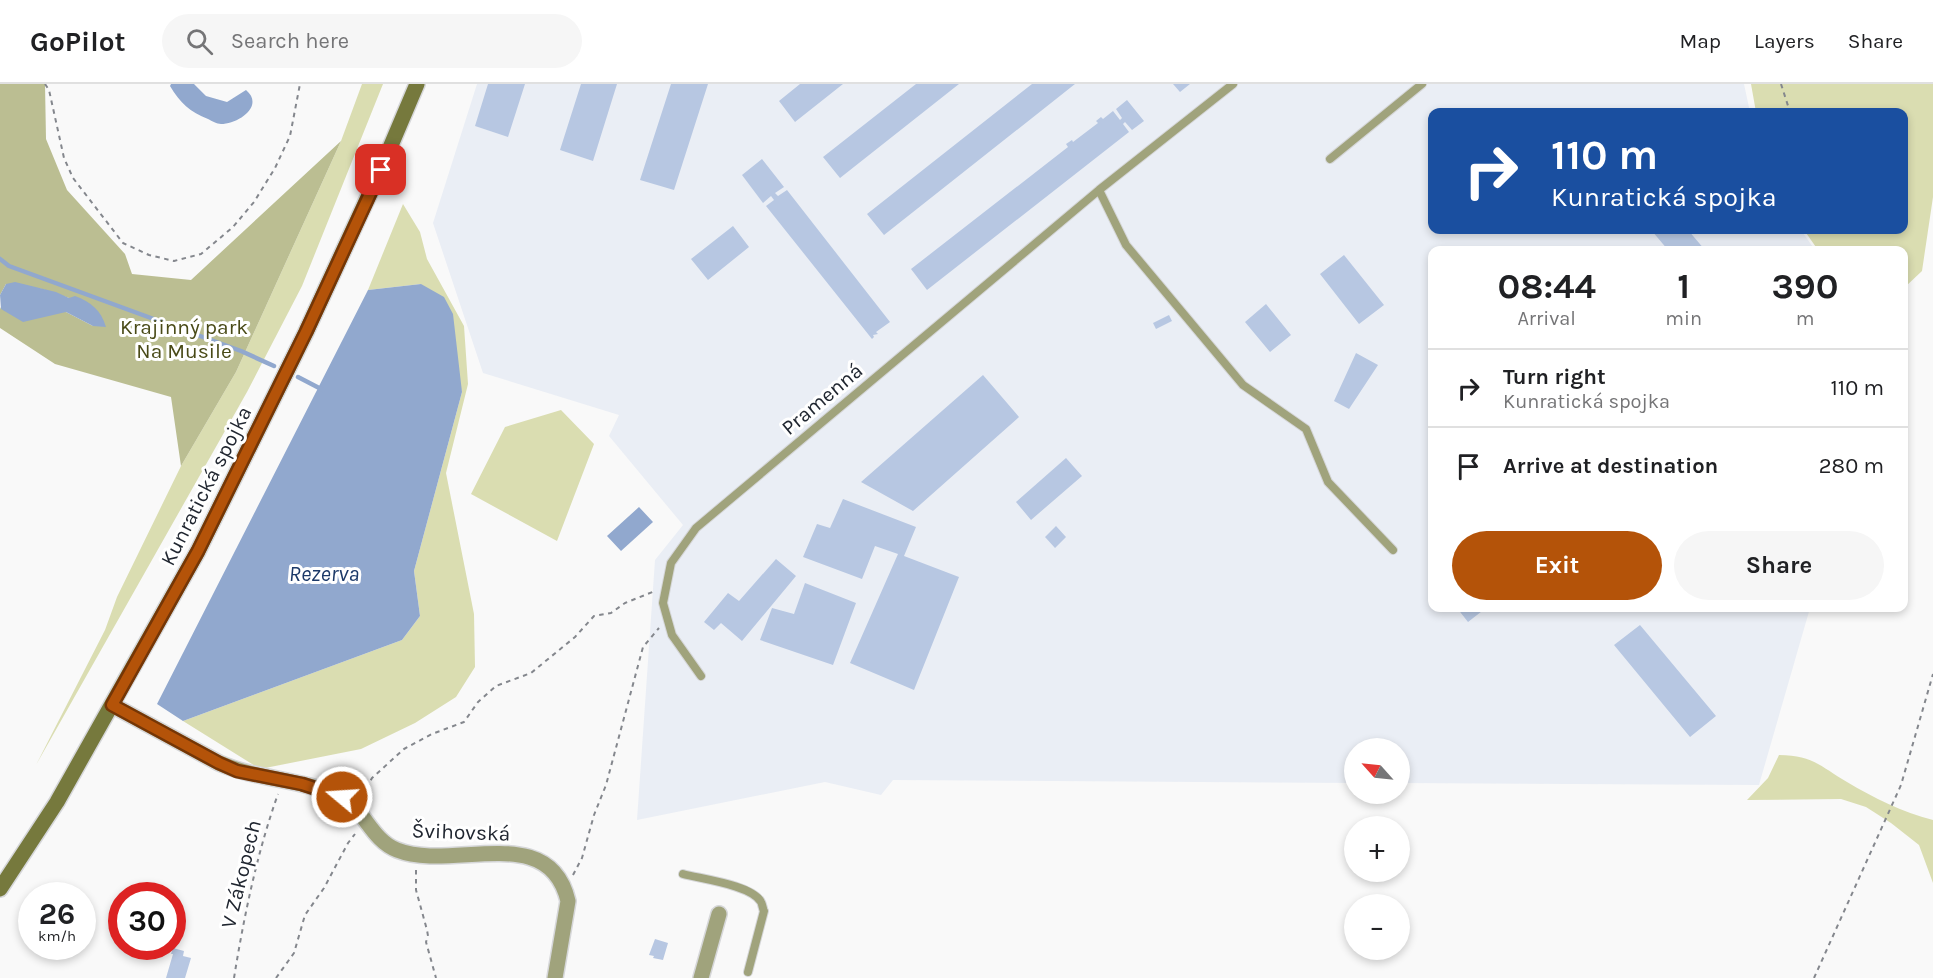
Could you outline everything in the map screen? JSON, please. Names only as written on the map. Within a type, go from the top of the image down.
[{"type":"main road","name":"Kunratická spojka","points":[[0,889],[57,802],[198,551],[321,300],[381,170],[417,84]]},
{"type":"street","name":"Švihovská","points":[[112,705],[237,771],[284,780],[342,797],[351,803],[384,843],[396,850],[418,854],[514,854],[531,857],[552,869],[562,881],[568,901],[555,978]]},
{"type":"street","points":[[701,978],[719,914]]},
{"type":"lane","name":"Pramenná","points":[[701,676],[672,635],[663,603],[671,563],[696,528],[1099,190],[1233,84]]},
{"type":"lane","points":[[1330,159],[1422,84]]},
{"type":"lane","points":[[1099,190],[1126,245],[1243,385],[1306,429],[1328,482],[1393,550]]},
{"type":"lane","points":[[683,874],[742,889],[755,895],[762,902],[764,911],[748,972]]},
{"type":"path","points":[[45,84],[49,90],[64,158],[73,178],[123,243],[149,255],[174,261],[201,254],[233,227],[254,202],[290,136],[300,84]]},
{"type":"path","points":[[1781,84],[1789,108]]},
{"type":"path","points":[[354,808],[372,778],[404,749],[432,734],[464,722],[478,702],[496,686],[531,673],[575,637],[594,616],[611,613],[625,603],[666,587]]},
{"type":"path","points":[[571,878],[582,858],[594,815],[606,785],[643,647],[667,619]]},
{"type":"path","points":[[1814,978],[1900,785],[1933,674]]},
{"type":"path","name":"V Zákopech","points":[[234,978],[244,918],[266,834],[284,780]]},
{"type":"path","points":[[276,978],[294,953],[305,915],[324,888],[348,843],[365,822]]},
{"type":"path","points":[[418,854],[416,890],[427,930],[426,942],[436,978]]},
{"type":"shaded area","points":[[477,84],[1744,84],[1749,108],[1428,108],[1428,234],[1804,234],[1812,246],[1428,246],[1428,612],[1809,612],[1759,785],[1410,783],[1410,738],[1344,738],[1344,783],[893,780],[881,795],[825,782],[637,820],[655,560],[683,525],[609,436],[619,415],[483,373],[433,223]]},
{"type":"green space","name":"Krajinný park Na Musile","points":[[0,84],[45,84],[46,139],[67,190],[125,254],[132,274],[191,280],[341,141],[236,372],[181,466],[171,397],[55,364],[0,328],[0,307],[1,309],[66,312],[93,326],[69,298],[42,289],[6,284],[0,295]]},
{"type":"green space","points":[[362,84],[383,84],[302,286],[247,392],[36,765],[105,630],[117,597],[181,466],[236,372],[341,141]]},
{"type":"green space","points":[[1751,84],[1933,84],[1933,197],[1922,271],[1908,284],[1908,246],[1815,246],[1807,234],[1908,234],[1908,108],[1755,108]]},
{"type":"green space","points":[[403,204],[420,232],[427,259],[464,326],[468,384],[446,473],[474,614],[475,667],[456,697],[415,723],[361,749],[260,769],[183,721],[402,640],[420,616],[414,571],[462,392],[421,284],[368,290]]},
{"type":"green space","points":[[561,410],[594,444],[557,541],[471,494],[505,427]]},
{"type":"green space","points":[[1779,755],[1809,760],[1878,799],[1899,809],[1933,820],[1933,883],[1919,845],[1866,807],[1841,799],[1747,800],[1768,778]]},
{"type":"water","points":[[171,84],[194,84],[206,96],[227,102],[246,90],[251,96],[251,108],[235,121],[219,124],[186,106],[174,92]]},
{"type":"water","points":[[15,282],[56,292],[69,298],[75,296],[81,298],[98,311],[106,327],[93,326],[66,312],[23,322],[1,309],[0,295],[6,284]]},
{"type":"water","name":"Rezerva","points":[[421,284],[444,297],[453,314],[462,392],[414,571],[420,616],[402,640],[183,721],[157,704],[368,290]]},
{"type":"water","points":[[639,507],[653,522],[621,551],[607,536]]},
{"type":"building","points":[[488,84],[525,84],[508,137],[475,126]]},
{"type":"building","points":[[581,84],[617,84],[593,161],[560,150]]},
{"type":"building","points":[[671,84],[708,84],[674,190],[640,180]]},
{"type":"building","points":[[800,84],[843,84],[795,122],[779,101]]},
{"type":"building","points":[[916,84],[959,84],[840,178],[823,157]]},
{"type":"building","points":[[1032,84],[1075,84],[884,235],[867,214]]},
{"type":"building","points":[[1173,84],[1190,84],[1180,92]]},
{"type":"building","points":[[1127,100],[1144,121],[1132,130],[1125,122],[1123,124],[1129,132],[927,290],[911,269],[1068,147],[1066,144],[1072,140],[1073,142],[1098,123],[1096,121],[1101,117],[1103,119],[1113,111],[1120,120],[1122,118],[1116,109]]},
{"type":"building","points":[[762,159],[784,187],[775,193],[778,196],[787,190],[890,322],[876,332],[878,334],[873,335],[872,339],[766,206],[774,200],[771,196],[763,203],[742,175]]},
{"type":"building","points":[[733,226],[749,247],[708,280],[691,259]]},
{"type":"building","points":[[1655,234],[1691,234],[1702,246],[1665,246]]},
{"type":"building","points":[[1344,255],[1384,305],[1359,324],[1320,274]]},
{"type":"building","points":[[1266,304],[1291,335],[1270,352],[1245,322]]},
{"type":"building","points":[[1169,315],[1172,321],[1156,329],[1153,323]]},
{"type":"building","points":[[1356,353],[1378,365],[1349,409],[1334,401]]},
{"type":"building","points":[[983,375],[1019,417],[913,511],[861,482]]},
{"type":"building","points":[[1066,458],[1082,476],[1031,520],[1016,502]]},
{"type":"building","points":[[843,499],[916,527],[904,556],[959,577],[914,690],[850,663],[898,554],[875,546],[862,579],[803,557],[817,524],[830,528]]},
{"type":"building","points":[[1056,526],[1066,537],[1055,548],[1045,537]]},
{"type":"building","points":[[776,559],[796,576],[742,641],[721,623],[714,630],[704,622],[728,593],[739,601]]},
{"type":"building","points":[[805,583],[856,603],[833,665],[760,640],[772,608],[794,614]]},
{"type":"building","points":[[1460,612],[1481,612],[1468,622]]},
{"type":"building","points":[[1640,625],[1716,716],[1690,737],[1614,645]]},
{"type":"building","points":[[655,939],[668,943],[663,960],[649,955]]},
{"type":"building","points":[[191,958],[185,978],[166,978],[171,960]]},
{"type":"waterway","points":[[0,259],[9,266],[241,351],[274,366]]},
{"type":"waterway","points":[[298,377],[323,390]]},
{"type":"route","points":[[342,797],[302,784],[237,771],[112,705],[198,551],[306,332],[381,170]]}]
